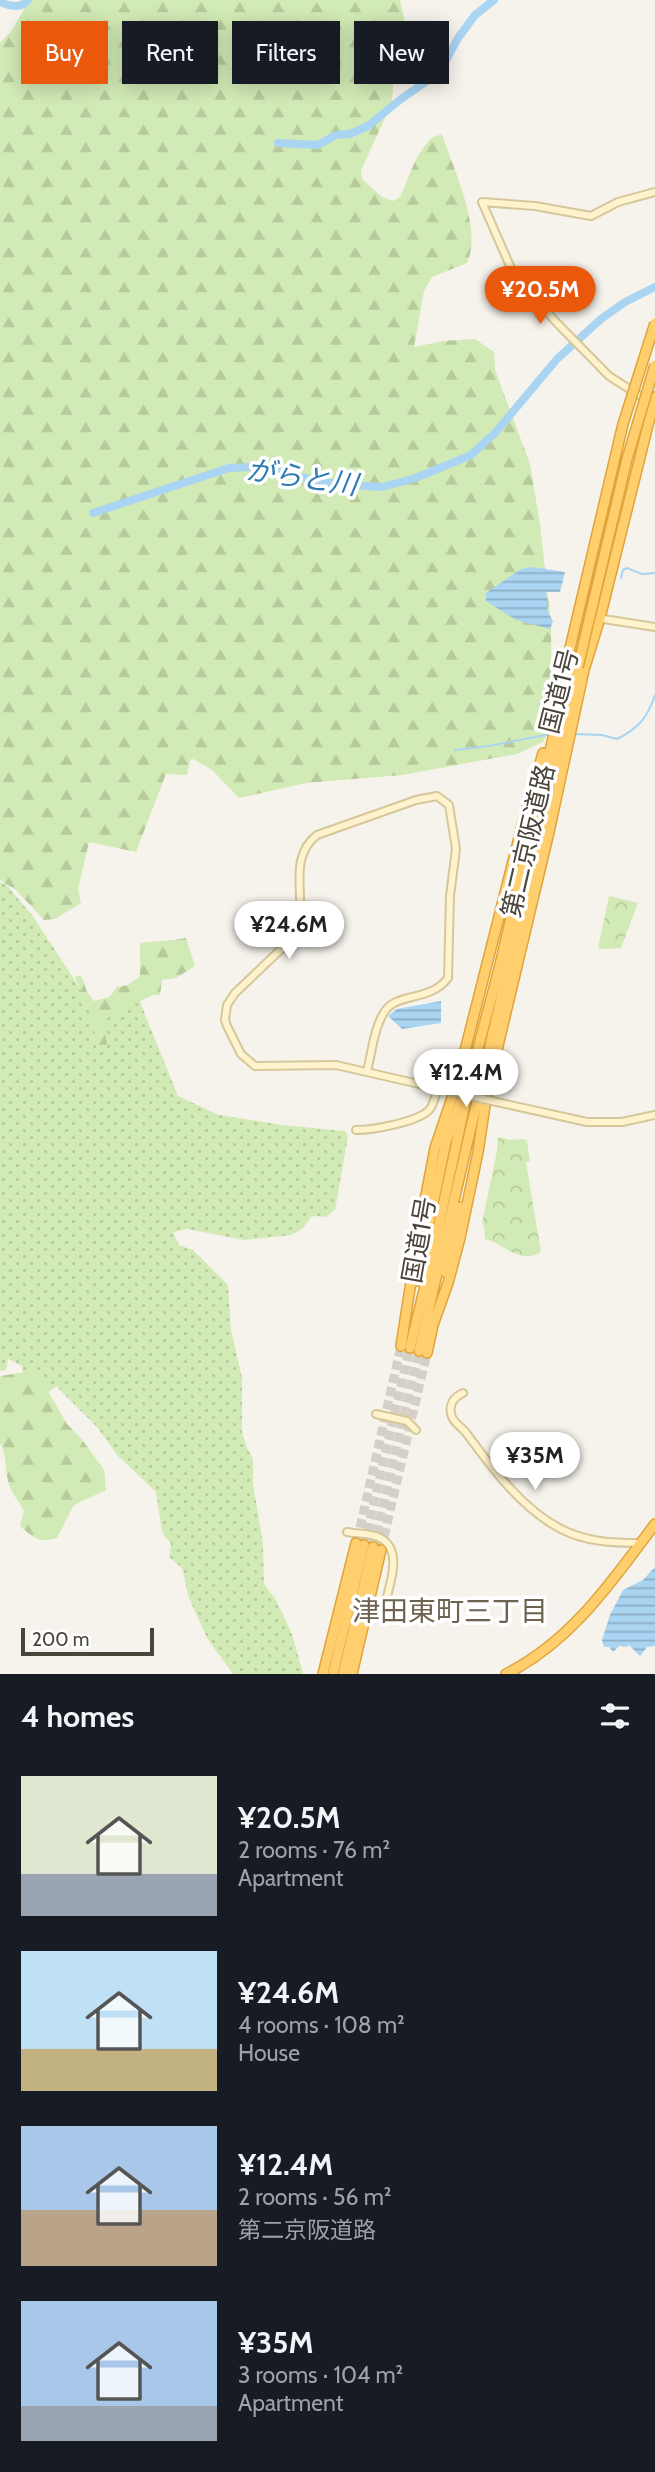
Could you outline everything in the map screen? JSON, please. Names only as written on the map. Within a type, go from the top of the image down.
[{"type":"highway","name":"国道1号","points":[[414,1350],[409,1298],[435,1148],[459,1073],[523,822],[571,666],[578,615],[623,424],[655,323]]},
{"type":"highway","name":"第二京阪道路","points":[[414,1350],[484,1066],[618,458],[655,335]]},
{"type":"highway","name":"第二京阪道路","points":[[414,1350],[472,1072],[571,666],[655,365]]},
{"type":"highway","name":"国道1号","points":[[414,1350],[433,1325],[460,1238],[487,1092],[549,832],[584,670],[600,618],[654,400]]},
{"type":"highway","points":[[433,1325],[474,1146],[484,1066]]},
{"type":"highway","points":[[409,1298],[418,1278],[446,1142],[472,1072]]},
{"type":"highway","points":[[506,1674],[533,1658],[569,1629],[600,1598],[655,1524]]},
{"type":"highway","points":[[323,1674],[369,1546]]},
{"type":"highway","points":[[333,1674],[369,1546]]},
{"type":"highway","points":[[343,1674],[369,1546]]},
{"type":"highway","points":[[352,1674],[369,1546]]},
{"type":"street","points":[[654,400],[609,376],[514,275],[482,202],[535,206],[591,216],[618,202],[655,192]]},
{"type":"street","points":[[578,615],[655,627]]},
{"type":"street","points":[[367,1071],[379,1023],[386,1009],[395,1002],[432,993],[441,988],[448,978],[455,833],[449,805],[437,796],[416,800],[317,835],[310,840],[300,856],[299,926],[294,937],[235,993],[227,1005],[225,1020],[241,1055],[256,1066],[321,1064],[367,1071],[587,1122],[622,1122],[655,1115]]},
{"type":"street","points":[[356,1130],[372,1130],[421,1116],[431,1107],[441,1089]]},
{"type":"street","points":[[463,1393],[455,1396],[452,1402],[450,1410],[453,1421],[466,1432],[488,1464],[538,1514],[578,1536],[611,1543],[640,1543]]},
{"type":"street","points":[[376,1414],[407,1421],[416,1430]]},
{"type":"street","points":[[347,1532],[381,1538],[388,1545],[394,1557],[385,1605],[393,1614],[408,1609]]},
{"type":"green space","points":[[29,0],[400,0],[405,21],[354,21],[354,84],[393,84],[392,103],[361,170],[362,179],[382,197],[393,201],[400,197],[424,147],[431,138],[442,134],[465,198],[471,249],[467,263],[432,277],[424,291],[414,347],[443,341],[475,339],[494,352],[495,370],[530,464],[540,524],[551,625],[552,726],[543,742],[517,754],[402,775],[306,783],[239,798],[212,770],[193,759],[190,760],[187,775],[166,774],[136,852],[89,842],[78,889],[81,903],[55,919],[44,920],[16,890],[0,880],[0,43],[12,30]]},
{"type":"green space","points":[[0,883],[5,883],[32,915],[100,1019],[138,997],[178,1096],[219,1115],[345,1131],[348,1136],[335,1210],[326,1217],[312,1216],[302,1229],[291,1235],[244,1240],[187,1229],[173,1232],[179,1245],[193,1250],[228,1285],[231,1330],[242,1378],[242,1432],[253,1459],[253,1484],[263,1543],[264,1584],[276,1600],[292,1634],[303,1674],[233,1674],[207,1638],[189,1598],[182,1568],[169,1557],[171,1544],[162,1532],[156,1492],[118,1456],[97,1427],[56,1386],[26,1407],[22,1366],[8,1359],[6,1370],[0,1371]]},
{"type":"green space","points":[[609,896],[638,903],[621,948],[601,949],[598,948]]},
{"type":"green space","points":[[186,938],[195,966],[176,978],[162,980],[160,995],[153,995],[103,1020],[107,1045],[98,1047],[88,1004],[75,978],[77,975],[82,977],[87,992],[94,1001],[109,997],[117,987],[128,985],[140,976],[140,943]]},
{"type":"green space","points":[[498,1137],[527,1141],[530,1161],[526,1162],[541,1252],[533,1255],[519,1255],[485,1239],[482,1223]]},
{"type":"green space","points":[[32,1371],[45,1386],[67,1424],[81,1438],[104,1470],[106,1490],[74,1505],[57,1538],[45,1540],[33,1536],[20,1526],[24,1511],[10,1487],[0,1443],[0,1376]]},
{"type":"water","points":[[533,567],[565,572],[560,592],[546,592],[548,612],[553,621],[550,629],[516,620],[486,601],[486,593],[521,569]]},
{"type":"water","points":[[441,1001],[441,1023],[402,1029],[388,1016],[397,1009]]},
{"type":"water","points":[[655,1567],[655,1646],[647,1647],[640,1656],[629,1645],[619,1646],[613,1652],[609,1647],[604,1647],[602,1640],[610,1615],[623,1590],[643,1580]]},
{"type":"waterway","points":[[0,2],[18,6],[28,0]]},
{"type":"waterway","points":[[278,143],[318,145],[336,135],[350,134],[368,126],[440,72],[458,38],[475,15],[494,0]]},
{"type":"waterway","name":"がらと川","points":[[93,513],[229,468],[253,467],[335,484],[382,487],[416,478],[471,455],[495,433],[557,359],[601,319],[625,302],[655,287]]},
{"type":"waterway","points":[[621,578],[623,570],[627,568],[642,574],[655,573]]},
{"type":"waterway","points":[[574,734],[602,735],[617,739],[641,722],[655,695]]},
{"type":"waterway","points":[[455,750],[551,734]]},
{"type":"tunnel","points":[[357,1541],[401,1346]]},
{"type":"tunnel","points":[[364,1545],[410,1348]]},
{"type":"tunnel","points":[[373,1547],[419,1351]]},
{"type":"tunnel","points":[[381,1550],[427,1353]]},
{"type":"district","name":"津田東町三丁目","points":[[450,1611]]}]
